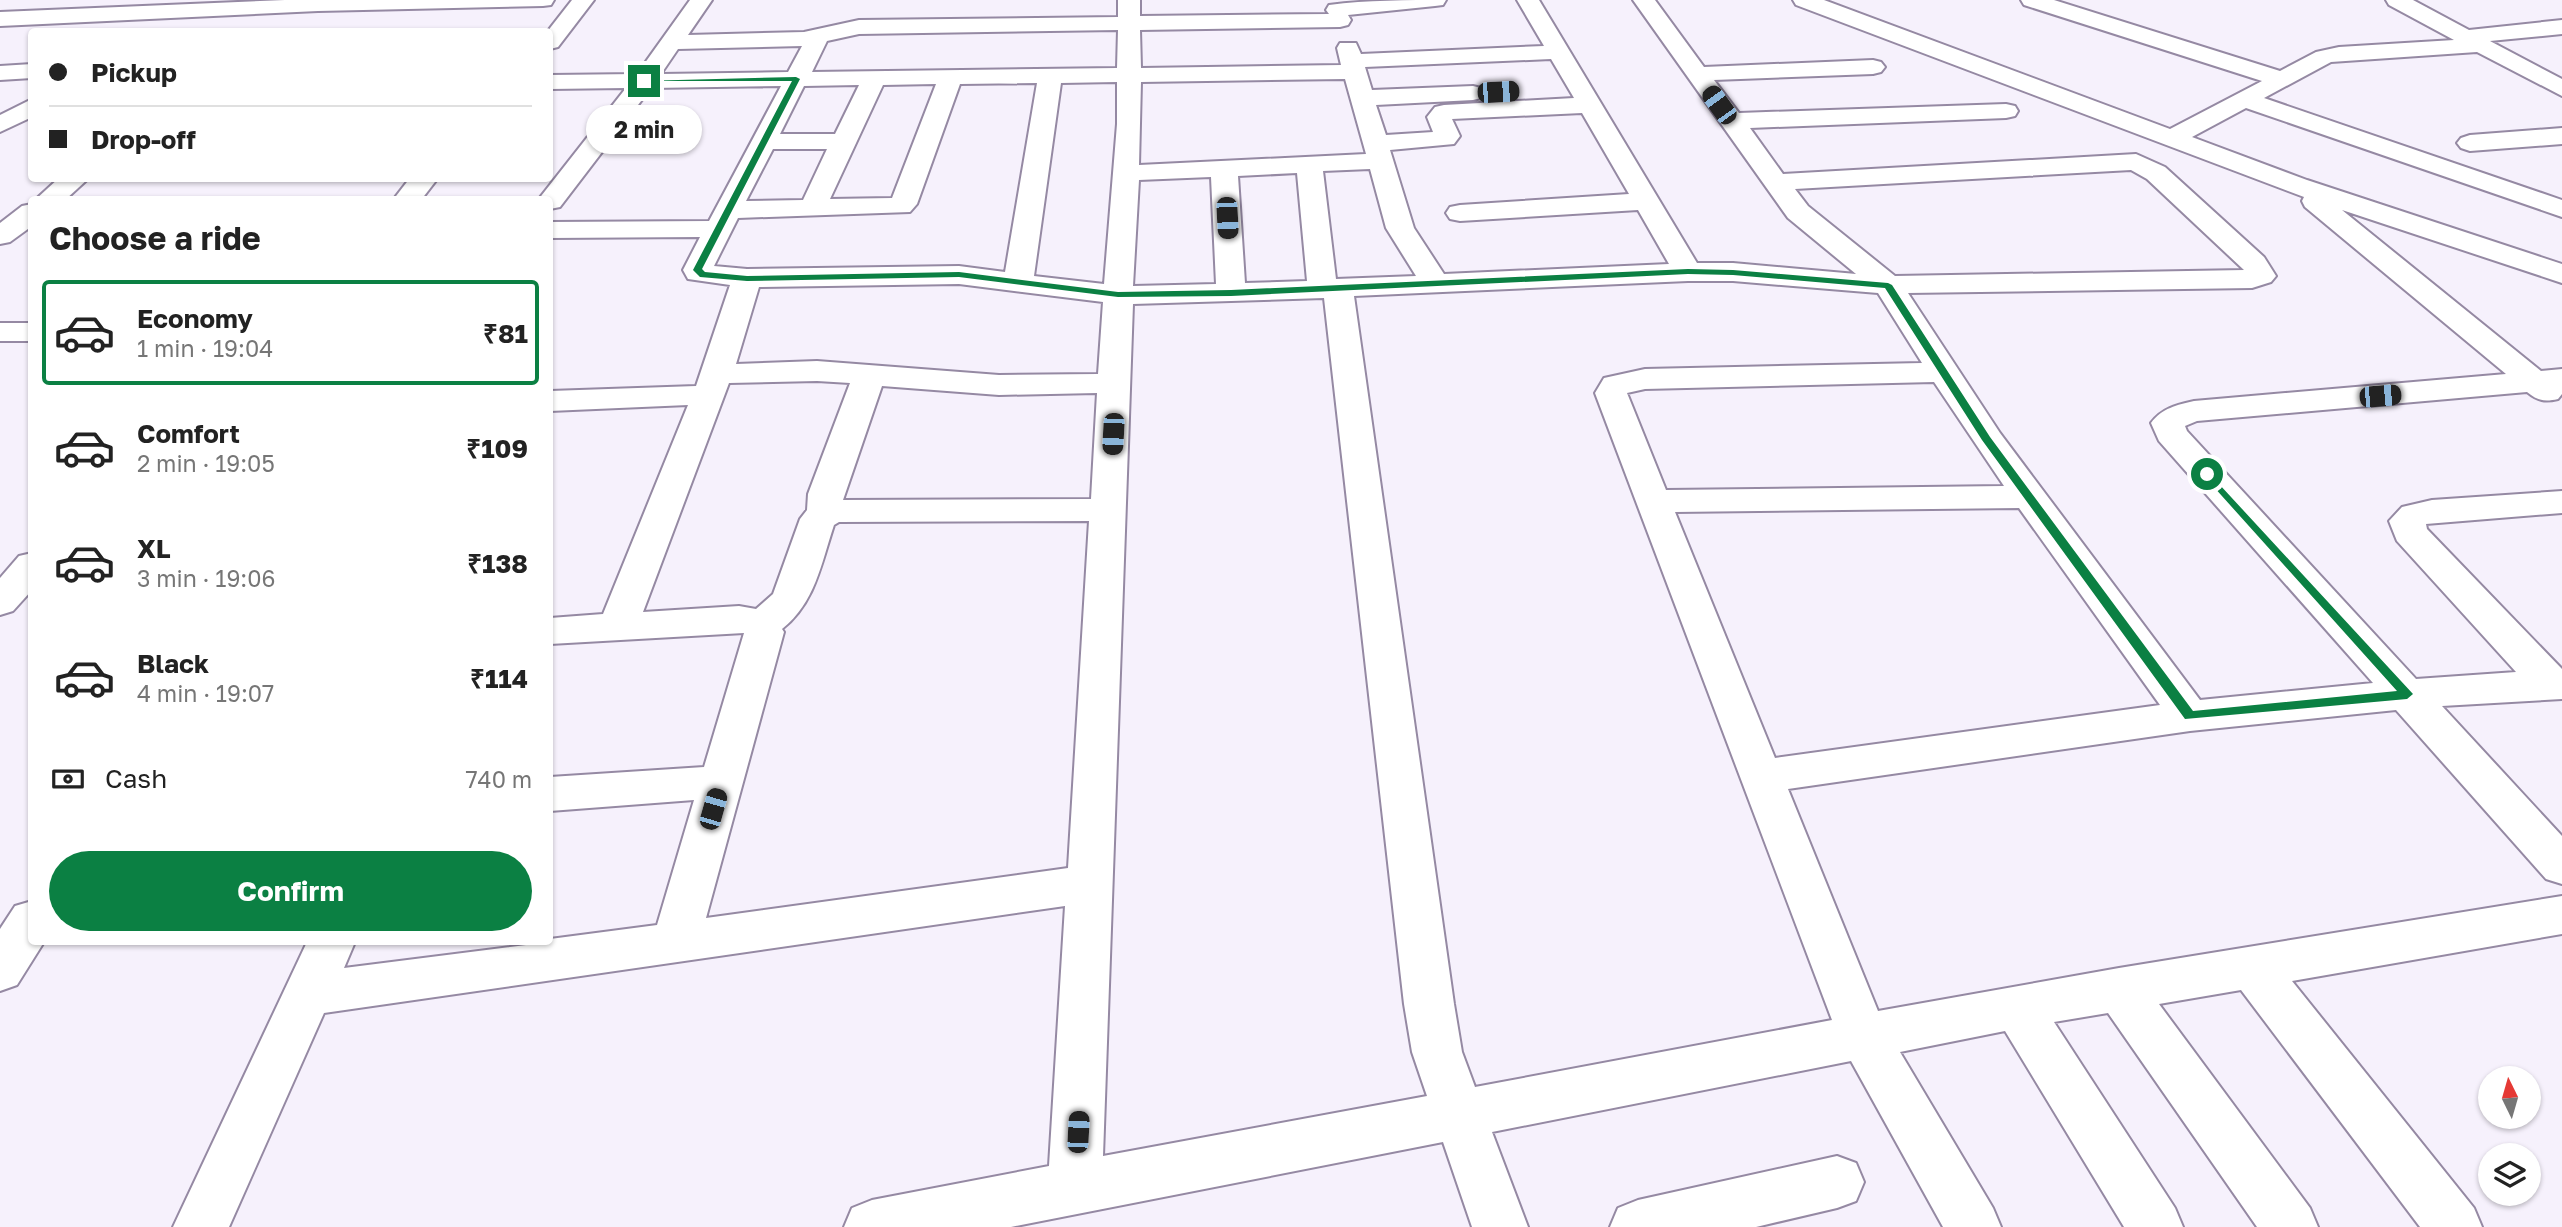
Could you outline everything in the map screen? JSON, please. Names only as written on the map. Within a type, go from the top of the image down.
[{"type":"street","points":[[41,17],[64,0]]},
{"type":"street","points":[[0,19],[186,6],[543,0]]},
{"type":"street","points":[[553,38],[583,0]]},
{"type":"street","points":[[553,197],[644,81],[701,0]]},
{"type":"street","points":[[972,26],[977,0]]},
{"type":"street","points":[[1129,9],[1220,22],[1287,21],[1337,10],[1435,0]]},
{"type":"street","points":[[1528,0],[1688,272]]},
{"type":"street","points":[[1643,0],[1798,212],[1888,285],[1986,438],[2190,716]]},
{"type":"street","points":[[1804,0],[2298,186],[2562,274]]},
{"type":"street","points":[[2032,0],[2284,80]]},
{"type":"street","points":[[2397,0],[2562,89]]},
{"type":"street","points":[[671,42],[818,37],[850,27],[972,26],[1192,1]]},
{"type":"street","points":[[291,25],[318,5]]},
{"type":"street","points":[[158,28],[186,6]]},
{"type":"street","points":[[1075,1187],[1126,173],[1129,9]]},
{"type":"street","points":[[1337,10],[1400,228],[1436,284]]},
{"type":"street","points":[[1287,21],[1296,73]]},
{"type":"street","points":[[1220,22],[1222,74]]},
{"type":"street","points":[[2172,138],[2332,55],[2473,41],[2562,27]]},
{"type":"street","points":[[818,37],[697,270],[698,273],[747,278],[928,274],[1118,295],[1231,293],[1688,272],[1733,272],[1888,285],[2252,279],[2261,276],[2255,263],[2156,173],[2136,162],[1775,182]]},
{"type":"street","points":[[0,54],[28,52]]},
{"type":"street","points":[[1356,77],[1559,52]]},
{"type":"street","points":[[1696,74],[1873,67]]},
{"type":"street","points":[[1356,77],[1501,70]]},
{"type":"street","points":[[0,73],[28,71]]},
{"type":"street","points":[[553,82],[1296,73],[1585,96]]},
{"type":"street","points":[[1018,282],[1050,76]]},
{"type":"street","points":[[553,230],[724,219],[812,209],[892,208],[904,204],[951,77]]},
{"type":"street","points":[[812,209],[874,78]]},
{"type":"street","points":[[1126,173],[1309,165],[1445,139],[1447,136],[1439,117],[1444,111],[1585,96]]},
{"type":"street","points":[[2245,100],[2562,209]]},
{"type":"street","points":[[0,125],[28,108]]},
{"type":"street","points":[[1731,121],[2006,111]]},
{"type":"street","points":[[2470,143],[2562,136]]},
{"type":"street","points":[[764,141],[844,142]]},
{"type":"street","points":[[1309,165],[1331,288],[1437,1052],[1500,1227]]},
{"type":"street","points":[[1224,169],[1231,293]]},
{"type":"street","points":[[53,196],[71,182]]},
{"type":"street","points":[[409,196],[422,182]]},
{"type":"street","points":[[2298,186],[2553,389]]},
{"type":"street","points":[[1460,213],[1647,201]]},
{"type":"street","points":[[1,235],[28,215]]},
{"type":"street","points":[[1,235],[28,234]]},
{"type":"street","points":[[618,626],[713,384],[747,278]]},
{"type":"street","points":[[0,332],[28,332]]},
{"type":"street","points":[[553,401],[817,371],[999,385],[1115,383]]},
{"type":"street","points":[[1943,372],[1645,379],[1615,385],[1611,393],[1863,1036],[1973,1227]]},
{"type":"street","points":[[824,514],[826,494],[869,376]]},
{"type":"street","points":[[2553,389],[2194,411],[2178,416],[2168,423],[2171,434],[2562,866]]},
{"type":"street","points":[[1654,501],[2029,497]]},
{"type":"street","points":[[2556,684],[2410,533],[2407,521],[2415,514],[2432,511],[2562,502]]},
{"type":"street","points":[[761,625],[791,598],[818,519],[832,511],[1109,510]]},
{"type":"street","points":[[0,566],[28,566]]},
{"type":"street","points":[[0,602],[28,569]]},
{"type":"street","points":[[553,631],[739,619],[754,620],[761,625],[764,632],[676,942]]},
{"type":"street","points":[[1763,776],[2190,716],[2407,694],[2556,684]]},
{"type":"street","points":[[553,794],[721,782]]},
{"type":"street","points":[[307,994],[1090,884]]},
{"type":"street","points":[[872,1227],[2017,1007],[2562,915]]},
{"type":"street","points":[[0,970],[28,926]]},
{"type":"street","points":[[201,1227],[330,945]]},
{"type":"street","points":[[2252,967],[2454,1227]]},
{"type":"street","points":[[2119,989],[2290,1227]]},
{"type":"street","points":[[2017,1007],[2155,1227]]},
{"type":"street","points":[[1638,1227],[1837,1182]]},
{"type":"route","points":[[644,81],[796,79],[697,270],[703,275],[747,278],[959,275],[1118,295],[1231,293],[1688,272],[1733,272],[1888,285],[1986,438],[2190,716],[2407,694],[2207,474]]}]
